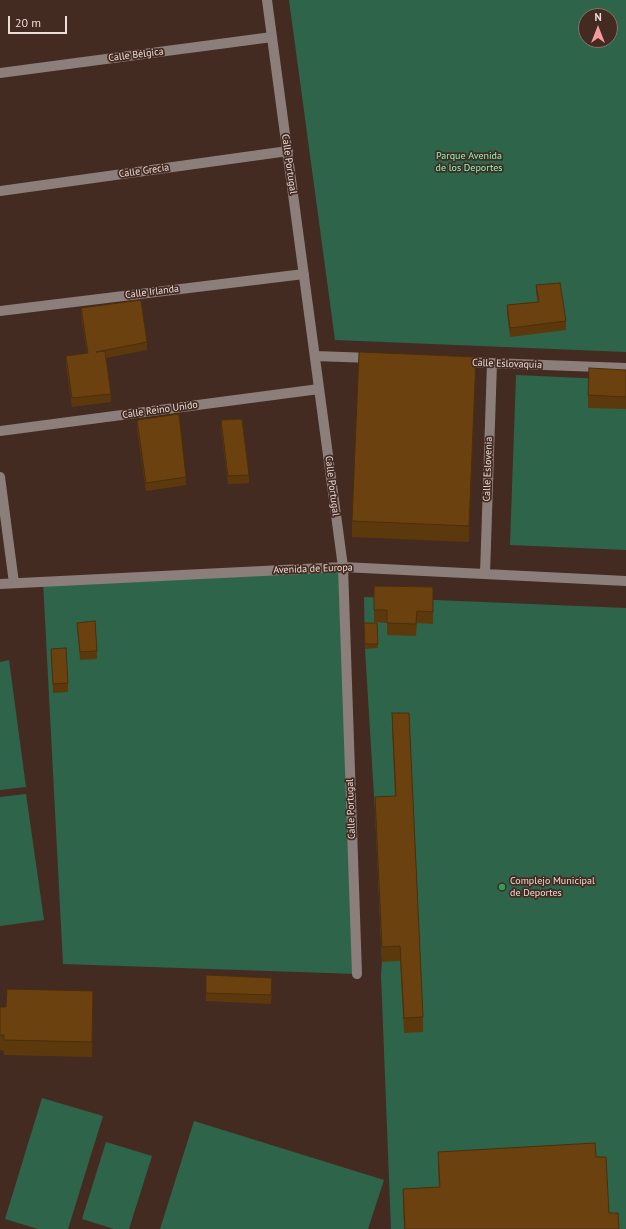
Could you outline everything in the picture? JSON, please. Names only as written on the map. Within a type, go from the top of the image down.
[{"type":"street","name":"Calle Portugal","points":[[267,0],[320,388],[342,567],[357,974]]},
{"type":"street","name":"Calle Bélgica","points":[[0,72],[272,37]]},
{"type":"street","name":"Calle Grecia","points":[[0,191],[288,151]]},
{"type":"street","name":"Calle Irlanda","points":[[0,311],[304,274]]},
{"type":"street","points":[[315,356],[384,358]]},
{"type":"street","name":"Calle Eslovaquia","points":[[454,361],[626,368]]},
{"type":"street","name":"Calle Eslovenia","points":[[485,574],[492,363]]},
{"type":"street","name":"Calle Reino Unido","points":[[0,431],[320,388]]},
{"type":"street","points":[[0,477],[14,583]]},
{"type":"street","name":"Avenida de Europa","points":[[0,584],[342,567],[626,581]]},
{"type":"green space","name":"Parque Avenida de los Deportes","points":[[289,0],[626,0],[626,352],[335,340]]},
{"type":"green space","points":[[516,375],[626,380],[626,550],[510,545]]},
{"type":"green space","points":[[343,567],[357,974],[63,964],[43,581]]},
{"type":"green space","name":"Complejo Municipal de Deportes","points":[[364,597],[626,608],[626,1229],[391,1229],[381,975],[382,962],[365,649]]},
{"type":"green space","points":[[9,660],[26,787],[0,790],[0,662]]},
{"type":"green space","points":[[26,794],[44,920],[0,926],[0,797]]},
{"type":"green space","points":[[42,1098],[103,1116],[68,1229],[38,1229],[5,1219]]},
{"type":"green space","points":[[194,1121],[384,1180],[368,1229],[160,1229]]},
{"type":"green space","points":[[106,1142],[152,1156],[129,1229],[114,1229],[82,1219]]},
{"type":"building","points":[[560,283],[566,321],[510,328],[507,305],[539,302],[536,285]]},
{"type":"building","points":[[141,300],[147,342],[96,352],[105,351],[111,394],[72,398],[66,356],[88,353],[81,308]]},
{"type":"building","points":[[359,352],[476,357],[469,526],[352,521]]},
{"type":"building","points":[[589,368],[626,370],[626,397],[588,395]]},
{"type":"building","points":[[179,414],[186,477],[146,483],[137,420]]},
{"type":"building","points":[[242,419],[249,475],[228,476],[221,420]]},
{"type":"building","points":[[374,586],[433,587],[433,612],[417,611],[416,624],[387,623],[387,610],[374,610]]},
{"type":"building","points":[[95,621],[97,651],[80,652],[77,623]]},
{"type":"building","points":[[364,623],[377,623],[378,644],[365,644]]},
{"type":"building","points":[[66,648],[68,683],[53,684],[51,649]]},
{"type":"building","points":[[392,713],[409,713],[423,1017],[404,1018],[400,946],[382,947],[375,797],[396,796]]},
{"type":"building","points":[[206,975],[272,978],[271,995],[206,993]]},
{"type":"building","points":[[7,989],[93,991],[92,1042],[4,1040],[4,1035],[0,1035],[0,1007],[6,1007]]},
{"type":"building","points":[[595,1143],[596,1157],[606,1157],[609,1213],[618,1213],[619,1229],[405,1229],[403,1189],[440,1187],[438,1152]]},
{"type":"place","name":"Complejo Municipal de Deportes","points":[[502,887]]}]
